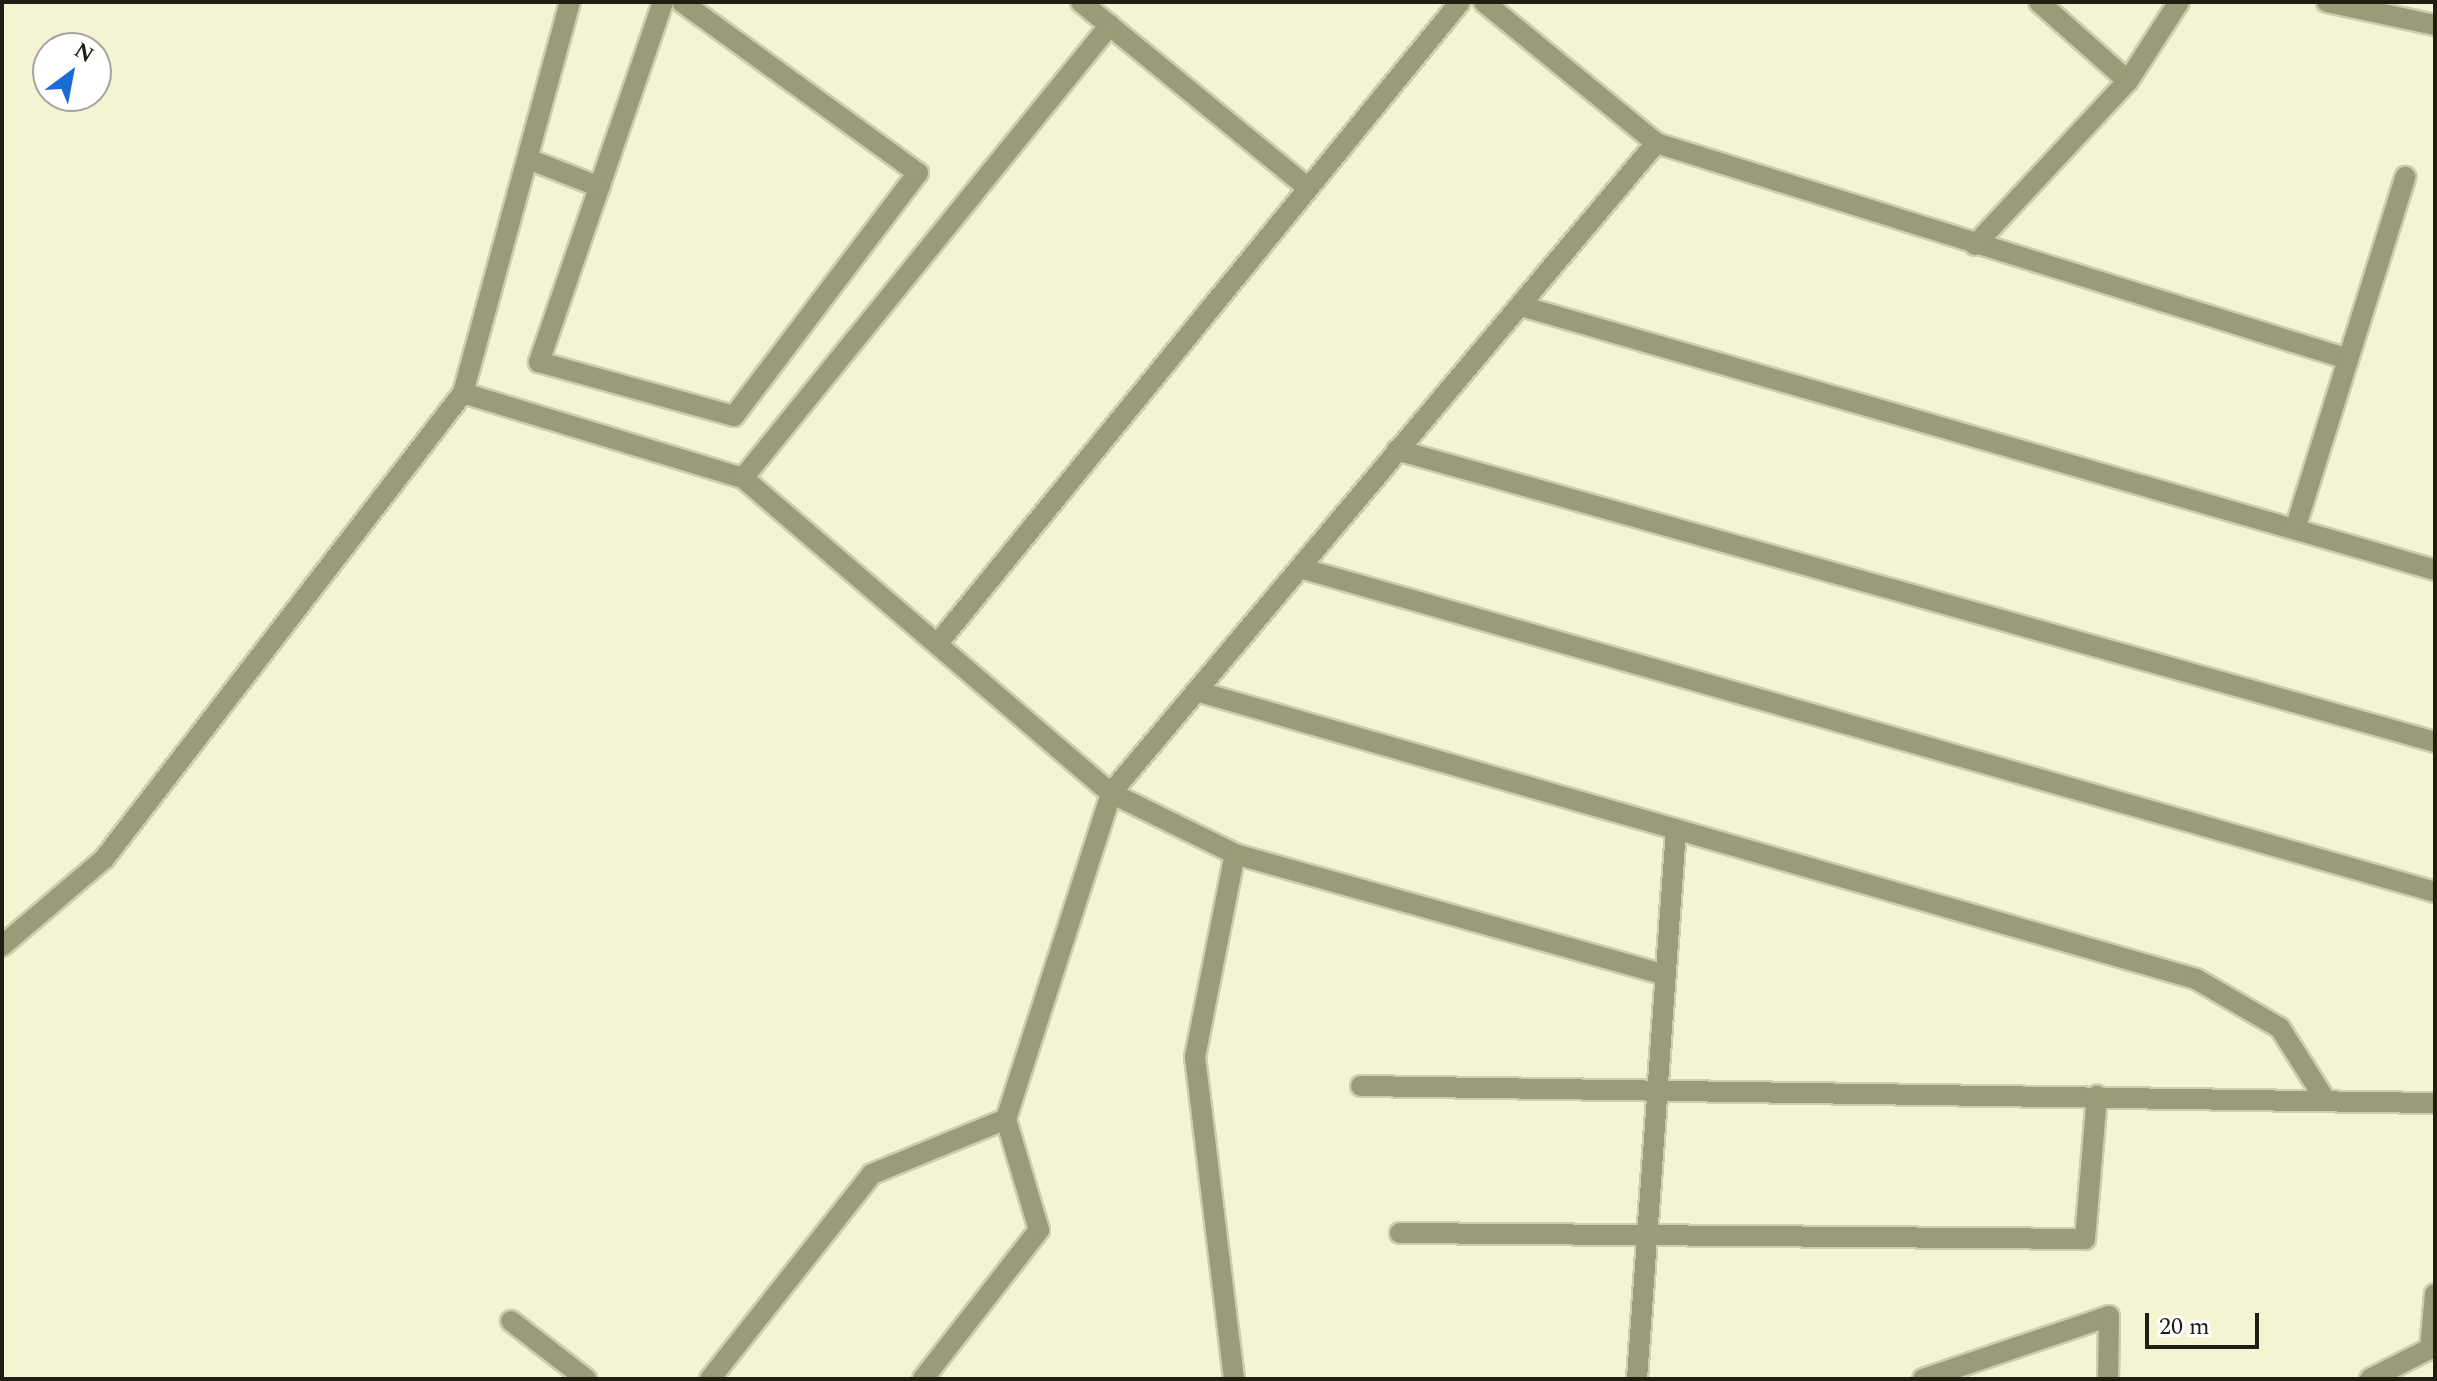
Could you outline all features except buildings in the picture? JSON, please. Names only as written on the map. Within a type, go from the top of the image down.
[{"type":"street","points":[[2,946],[104,859],[463,393],[570,2]]},
{"type":"street","points":[[663,2],[539,362],[734,416],[918,173],[682,2]]},
{"type":"street","points":[[1081,2],[1308,188]]},
{"type":"street","points":[[939,642],[1460,2]]},
{"type":"street","points":[[1484,2],[1656,143],[2348,359]]},
{"type":"street","points":[[2039,2],[2128,81]]},
{"type":"street","points":[[1975,245],[2128,81],[2179,2]]},
{"type":"street","points":[[2327,2],[2435,25]]},
{"type":"street","points":[[743,478],[1110,25]]},
{"type":"street","points":[[925,1378],[1039,1230],[1006,1119],[1111,793],[1656,143]]},
{"type":"street","points":[[528,159],[600,187]]},
{"type":"street","points":[[2295,529],[2405,177]]},
{"type":"street","points":[[1521,306],[2435,570]]},
{"type":"street","points":[[463,393],[743,478],[939,642],[1111,793],[1235,854],[1665,975]]},
{"type":"street","points":[[1397,450],[2435,742]]},
{"type":"street","points":[[1300,568],[2435,892]]},
{"type":"street","points":[[1196,691],[2196,979],[2280,1028],[2326,1101]]},
{"type":"street","points":[[1637,1379],[1676,829]]},
{"type":"street","points":[[1234,1379],[1195,1057],[1235,854]]},
{"type":"street","points":[[1361,1086],[1658,1088],[2435,1103]]},
{"type":"street","points":[[1400,1233],[2085,1239],[2097,1096]]},
{"type":"street","points":[[710,1379],[872,1174],[1006,1119]]},
{"type":"street","points":[[2370,1379],[2433,1348],[2435,1294]]},
{"type":"street","points":[[1923,1379],[2109,1316],[2108,1379]]},
{"type":"street","points":[[511,1321],[586,1379]]}]
